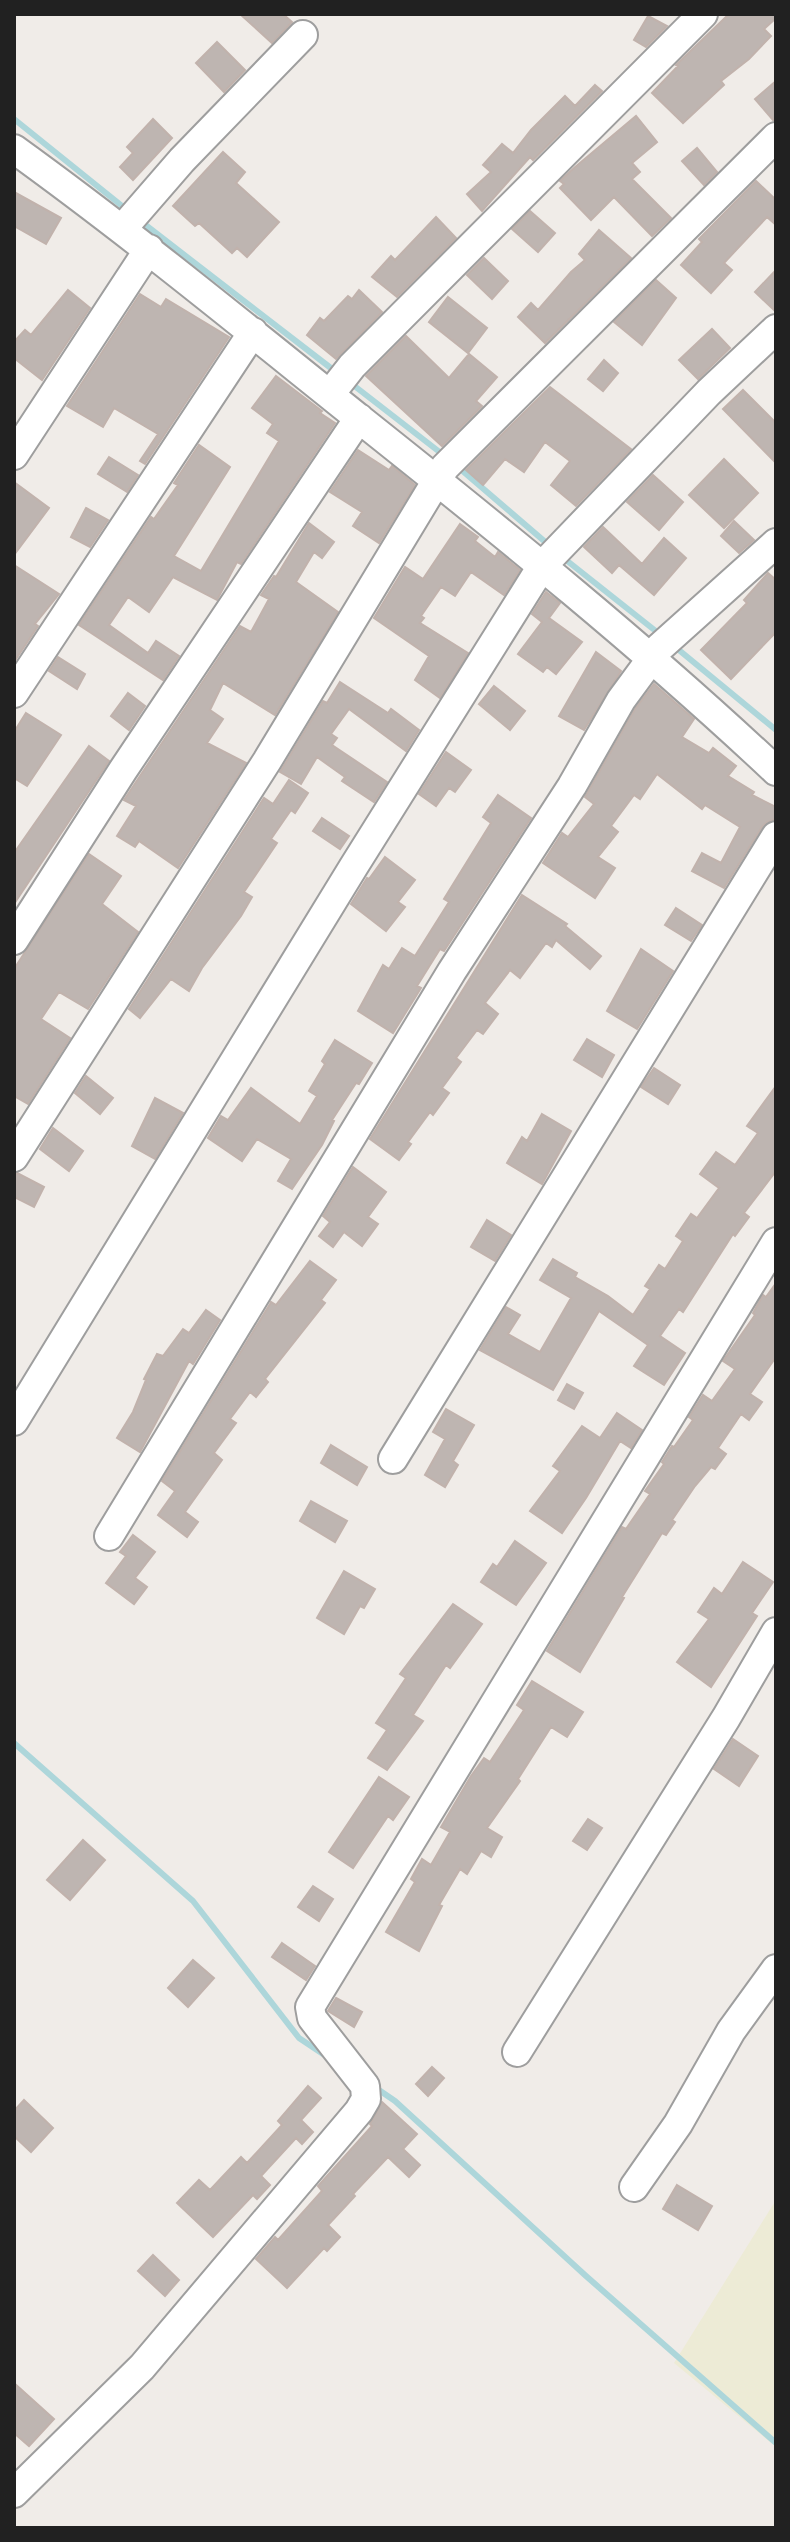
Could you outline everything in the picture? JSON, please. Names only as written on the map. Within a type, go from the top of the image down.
[{"type":"street","points":[[340,381],[703,14]]},
{"type":"street","points":[[129,220],[303,35]]},
{"type":"street","points":[[14,1157],[267,761],[447,466],[776,137]]},
{"type":"street","points":[[14,149],[129,220],[149,249],[253,332],[340,381],[359,418],[447,466],[661,647],[772,760]]},
{"type":"street","points":[[14,455],[149,249]]},
{"type":"street","points":[[14,1421],[354,866],[551,556],[709,392],[776,329]]},
{"type":"street","points":[[14,693],[253,332]]},
{"type":"street","points":[[14,940],[123,770],[359,418]]},
{"type":"street","points":[[109,1536],[452,971],[572,786],[621,700],[661,647],[776,543]]},
{"type":"street","points":[[393,1459],[776,836]]},
{"type":"street","points":[[14,2493],[142,2367],[359,2111],[366,2099],[365,2086],[309,2014],[310,2007],[776,1242]]},
{"type":"street","points":[[517,2052],[726,1718],[776,1632]]},
{"type":"street","points":[[634,2187],[678,2124],[731,2031],[776,1969]]},
{"type":"shaded area","points":[[776,2200],[776,2447],[674,2363]]},
{"type":"building","points":[[240,14],[283,14],[292,22],[272,43]]},
{"type":"building","points":[[729,14],[776,14],[776,18],[764,29],[771,36],[721,81],[724,85],[683,123],[652,93]]},
{"type":"building","points":[[648,16],[667,26],[646,47],[634,40]]},
{"type":"building","points":[[217,42],[245,70],[224,92],[196,63]]},
{"type":"building","points":[[776,81],[776,120],[773,120],[755,99]]},
{"type":"building","points":[[595,85],[602,91],[533,160],[530,157],[482,211],[467,194],[491,172],[483,165],[502,144],[513,153],[565,96],[575,106]]},
{"type":"building","points":[[636,116],[657,142],[632,163],[640,172],[632,179],[671,218],[652,236],[614,197],[591,220],[560,188],[564,184],[560,181]]},
{"type":"building","points":[[153,119],[172,138],[133,180],[120,167],[133,153],[127,147]]},
{"type":"building","points":[[697,148],[717,172],[704,185],[682,161]]},
{"type":"building","points":[[223,152],[245,172],[236,183],[279,222],[247,257],[237,248],[232,253],[199,223],[195,226],[173,206]]},
{"type":"building","points":[[756,181],[776,200],[776,225],[767,217],[724,263],[732,270],[711,293],[681,265],[702,242],[699,239]]},
{"type":"building","points":[[14,192],[61,218],[46,244],[14,226]]},
{"type":"building","points":[[530,211],[555,233],[538,252],[512,229]]},
{"type":"building","points":[[436,217],[456,238],[397,297],[372,277],[391,256],[395,260]]},
{"type":"building","points":[[599,230],[631,258],[545,343],[518,317],[531,303],[538,310],[585,260],[579,254]]},
{"type":"building","points":[[484,258],[508,281],[492,299],[467,275]]},
{"type":"building","points":[[776,270],[776,312],[755,292]]},
{"type":"building","points":[[656,280],[676,298],[642,345],[614,322]]},
{"type":"building","points":[[68,290],[90,308],[42,380],[14,358],[14,342],[25,330],[31,335]]},
{"type":"building","points":[[359,290],[382,312],[336,359],[307,335],[320,318],[324,321],[348,296],[352,299]]},
{"type":"building","points":[[140,294],[161,307],[166,299],[229,337],[145,464],[140,461],[158,434],[114,408],[103,427],[67,406]]},
{"type":"building","points":[[448,297],[487,328],[468,353],[429,322]]},
{"type":"building","points":[[712,329],[730,348],[698,379],[679,360]]},
{"type":"building","points":[[406,336],[449,378],[469,354],[497,377],[476,401],[482,406],[442,446],[366,376]]},
{"type":"building","points":[[604,360],[618,373],[603,391],[588,379]]},
{"type":"building","points":[[276,376],[335,423],[241,564],[237,562],[217,600],[173,577],[149,612],[128,597],[109,625],[148,653],[156,641],[179,656],[163,680],[79,625],[151,517],[154,519],[178,485],[174,483],[199,445],[230,467],[174,556],[201,571],[279,441],[267,433],[273,424],[252,408]]},
{"type":"building","points":[[550,387],[631,449],[576,506],[551,485],[570,461],[545,442],[524,472],[505,459],[483,485],[466,470]]},
{"type":"building","points":[[743,390],[776,423],[776,463],[723,409]]},
{"type":"building","points":[[358,450],[389,470],[392,466],[415,485],[379,543],[353,526],[362,512],[330,492]]},
{"type":"building","points":[[109,457],[138,475],[127,492],[98,474]]},
{"type":"building","points":[[724,459],[758,493],[724,528],[689,495]]},
{"type":"building","points":[[653,475],[683,502],[659,530],[627,502]]},
{"type":"building","points":[[14,482],[49,508],[14,555]]},
{"type":"building","points":[[86,508],[108,520],[90,547],[71,537]]},
{"type":"building","points":[[734,521],[754,540],[739,553],[721,536]]},
{"type":"building","points":[[309,523],[334,542],[322,558],[314,552],[296,582],[338,612],[275,715],[223,683],[210,710],[223,719],[207,743],[246,763],[178,868],[139,841],[135,847],[117,836],[136,806],[124,800],[240,626],[251,632],[269,599],[261,595],[276,577]]},
{"type":"building","points":[[460,524],[478,537],[475,541],[495,557],[498,552],[520,570],[504,595],[471,572],[455,596],[441,587],[421,616],[424,618],[420,623],[468,653],[440,698],[415,680],[429,656],[374,618],[405,567],[423,579]]},
{"type":"building","points":[[603,527],[642,564],[664,538],[686,558],[654,595],[619,565],[612,573],[584,547]]},
{"type":"building","points":[[14,565],[59,594],[35,624],[38,626],[14,662]]},
{"type":"building","points":[[768,573],[776,580],[776,632],[731,679],[701,650],[747,603],[744,600]]},
{"type":"building","points":[[546,592],[560,603],[549,618],[582,642],[556,674],[547,667],[543,672],[518,654],[542,622],[532,614]]},
{"type":"building","points":[[596,652],[621,671],[584,730],[559,716]]},
{"type":"building","points":[[58,657],[85,674],[77,689],[49,671]]},
{"type":"building","points":[[340,682],[388,713],[391,709],[419,730],[406,751],[349,709],[331,734],[337,738],[332,745],[387,782],[374,802],[342,781],[345,777],[317,757],[301,784],[280,772],[323,701],[327,703]]},
{"type":"building","points":[[654,684],[694,719],[682,737],[709,753],[713,748],[736,766],[728,776],[754,792],[752,795],[776,807],[776,819],[762,827],[724,888],[692,871],[702,853],[721,863],[740,827],[705,805],[702,809],[657,774],[640,799],[634,795],[611,826],[618,832],[598,857],[615,868],[595,898],[543,863],[562,833],[568,837],[594,804],[585,797],[635,709]]},
{"type":"building","points":[[494,686],[525,711],[510,730],[479,704]]},
{"type":"building","points":[[128,693],[145,706],[129,730],[111,716]]},
{"type":"building","points":[[26,713],[61,735],[27,786],[14,778],[14,732]]},
{"type":"building","points":[[89,746],[109,761],[14,904],[14,853]]},
{"type":"building","points":[[446,752],[471,770],[455,792],[449,788],[436,806],[419,794]]},
{"type":"building","points":[[289,780],[308,793],[295,813],[291,810],[271,839],[277,843],[244,892],[252,897],[241,916],[202,968],[189,991],[171,979],[140,1018],[129,1009],[264,798],[273,804]]},
{"type":"building","points":[[498,795],[531,818],[444,951],[440,949],[417,986],[421,988],[393,1033],[358,1011],[383,965],[389,969],[402,948],[415,956],[449,902],[444,899],[491,823],[483,817]]},
{"type":"building","points":[[322,818],[349,836],[340,849],[313,831]]},
{"type":"building","points":[[89,854],[121,876],[102,904],[138,932],[88,1009],[59,992],[41,1019],[70,1038],[28,1104],[14,1096],[14,969]]},
{"type":"building","points":[[385,857],[415,880],[398,902],[405,907],[386,931],[351,904]]},
{"type":"building","points":[[522,895],[567,924],[565,926],[601,956],[590,969],[556,940],[552,947],[546,943],[520,978],[510,970],[485,1003],[498,1014],[483,1034],[477,1030],[456,1058],[461,1062],[442,1088],[449,1093],[433,1115],[430,1112],[399,1160],[370,1139]]},
{"type":"building","points":[[676,908],[702,925],[691,941],[665,925]]},
{"type":"building","points":[[641,949],[673,971],[637,1029],[607,1011]]},
{"type":"building","points":[[587,1039],[614,1055],[602,1077],[574,1060]]},
{"type":"building","points":[[335,1040],[372,1063],[332,1120],[322,1145],[292,1189],[278,1181],[291,1159],[257,1139],[242,1161],[208,1138],[221,1116],[228,1120],[251,1088],[300,1124],[317,1096],[309,1091]]},
{"type":"building","points":[[654,1068],[680,1085],[668,1104],[641,1087]]},
{"type":"building","points":[[86,1076],[113,1098],[100,1114],[75,1093]]},
{"type":"building","points":[[776,1086],[776,1171],[744,1213],[749,1217],[735,1236],[733,1234],[683,1312],[679,1309],[660,1336],[685,1353],[664,1385],[634,1366],[648,1345],[599,1311],[553,1390],[480,1350],[506,1307],[520,1315],[508,1334],[540,1352],[571,1298],[540,1280],[553,1259],[633,1315],[650,1289],[645,1286],[659,1265],[665,1269],[683,1241],[676,1236],[691,1214],[697,1218],[719,1188],[700,1174],[716,1152],[735,1165],[758,1133],[747,1126]]},
{"type":"building","points":[[155,1098],[183,1113],[155,1159],[132,1146]]},
{"type":"building","points":[[542,1114],[571,1131],[542,1184],[507,1163],[522,1137],[527,1141]]},
{"type":"building","points":[[53,1128],[83,1151],[69,1171],[40,1149]]},
{"type":"building","points":[[353,1167],[386,1192],[368,1217],[378,1224],[362,1246],[344,1232],[333,1247],[319,1236],[330,1222],[323,1216]]},
{"type":"building","points":[[14,1174],[44,1187],[34,1207],[14,1197]]},
{"type":"building","points":[[487,1220],[511,1235],[495,1261],[471,1247]]},
{"type":"building","points":[[310,1261],[336,1280],[321,1300],[325,1303],[265,1379],[268,1382],[256,1397],[250,1392],[230,1419],[236,1423],[214,1453],[222,1460],[185,1512],[198,1522],[187,1537],[158,1515],[175,1491],[162,1481],[271,1302],[276,1305]]},
{"type":"building","points":[[776,1283],[776,1357],[750,1394],[762,1402],[749,1420],[741,1414],[718,1448],[726,1454],[715,1469],[711,1467],[695,1486],[672,1520],[675,1522],[666,1535],[662,1533],[580,1672],[547,1651],[622,1527],[626,1529],[650,1494],[645,1491],[664,1464],[662,1462],[672,1446],[693,1420],[689,1417],[703,1395],[712,1401],[735,1369],[723,1361],[755,1315],[753,1313],[763,1295],[766,1297]]},
{"type":"building","points":[[206,1310],[220,1320],[193,1364],[189,1361],[140,1452],[117,1438],[133,1412],[144,1379],[157,1354],[163,1356],[183,1329],[189,1333]]},
{"type":"building","points":[[567,1384],[583,1393],[574,1409],[558,1400]]},
{"type":"building","points":[[446,1409],[474,1425],[453,1461],[458,1465],[445,1487],[425,1475],[445,1439],[433,1432]]},
{"type":"building","points":[[617,1413],[642,1430],[631,1448],[620,1441],[562,1533],[530,1511],[560,1471],[553,1466],[582,1426],[600,1438]]},
{"type":"building","points":[[331,1445],[367,1467],[357,1485],[321,1463]]},
{"type":"building","points":[[311,1501],[347,1521],[335,1542],[300,1521]]},
{"type":"building","points":[[133,1535],[155,1552],[135,1578],[147,1587],[134,1604],[106,1583],[126,1556],[120,1552]]},
{"type":"building","points":[[515,1541],[546,1563],[516,1605],[481,1582],[493,1564],[497,1567]]},
{"type":"building","points":[[743,1562],[773,1582],[752,1613],[757,1616],[711,1687],[677,1662],[709,1619],[698,1612],[714,1588],[722,1594]]},
{"type":"building","points":[[344,1571],[375,1589],[364,1608],[360,1606],[344,1634],[317,1618]]},
{"type":"building","points":[[453,1604],[482,1624],[450,1668],[446,1665],[413,1715],[423,1721],[387,1770],[368,1758],[387,1730],[376,1723],[406,1678],[400,1674]]},
{"type":"building","points":[[532,1681],[583,1712],[567,1737],[551,1727],[518,1779],[520,1781],[487,1828],[502,1837],[491,1857],[481,1851],[467,1874],[460,1869],[439,1905],[442,1906],[419,1951],[386,1932],[415,1882],[411,1879],[422,1859],[431,1865],[450,1832],[441,1827],[471,1776],[484,1758],[490,1762],[524,1710],[517,1705]]},
{"type":"building","points":[[733,1739],[758,1756],[739,1786],[714,1769]]},
{"type":"building","points":[[379,1777],[409,1797],[393,1820],[388,1816],[353,1868],[329,1852]]},
{"type":"building","points":[[588,1819],[602,1828],[587,1850],[573,1841]]},
{"type":"building","points":[[83,1840],[105,1860],[70,1900],[47,1880]]},
{"type":"building","points":[[313,1886],[333,1899],[319,1921],[298,1907]]},
{"type":"building","points":[[282,1943],[315,1966],[306,1980],[272,1957]]},
{"type":"building","points":[[193,1960],[214,1978],[188,2007],[168,1988]]},
{"type":"building","points":[[336,1998],[362,2012],[354,2027],[328,2011]]},
{"type":"building","points":[[432,2067],[444,2078],[428,2096],[416,2084]]},
{"type":"building","points":[[308,2086],[321,2098],[301,2120],[313,2132],[302,2144],[296,2138],[261,2176],[270,2185],[257,2199],[253,2195],[213,2237],[177,2203],[199,2180],[210,2190],[241,2157],[247,2163],[282,2125],[278,2121]]},
{"type":"building","points":[[24,2100],[53,2128],[31,2152],[14,2136],[14,2111]]},
{"type":"building","points":[[382,2102],[417,2134],[403,2149],[420,2165],[409,2177],[388,2157],[328,2225],[340,2237],[327,2251],[324,2248],[287,2288],[256,2259],[275,2237],[278,2240],[322,2191],[318,2186],[372,2126],[370,2124]]},
{"type":"building","points":[[677,2185],[712,2206],[698,2230],[663,2209]]},
{"type":"building","points":[[153,2255],[179,2280],[165,2296],[138,2271]]},
{"type":"building","points":[[14,2383],[54,2419],[29,2446],[14,2433]]},
{"type":"waterway","points":[[14,119],[127,210]]},
{"type":"waterway","points":[[139,220],[336,372]]},
{"type":"waterway","points":[[348,381],[446,457]]},
{"type":"waterway","points":[[458,467],[550,546]]},
{"type":"waterway","points":[[561,556],[662,636]]},
{"type":"waterway","points":[[674,646],[776,730]]},
{"type":"waterway","points":[[14,1743],[193,1901],[299,2038],[326,2056]]},
{"type":"waterway","points":[[376,2088],[395,2101],[586,2276],[776,2443]]}]
